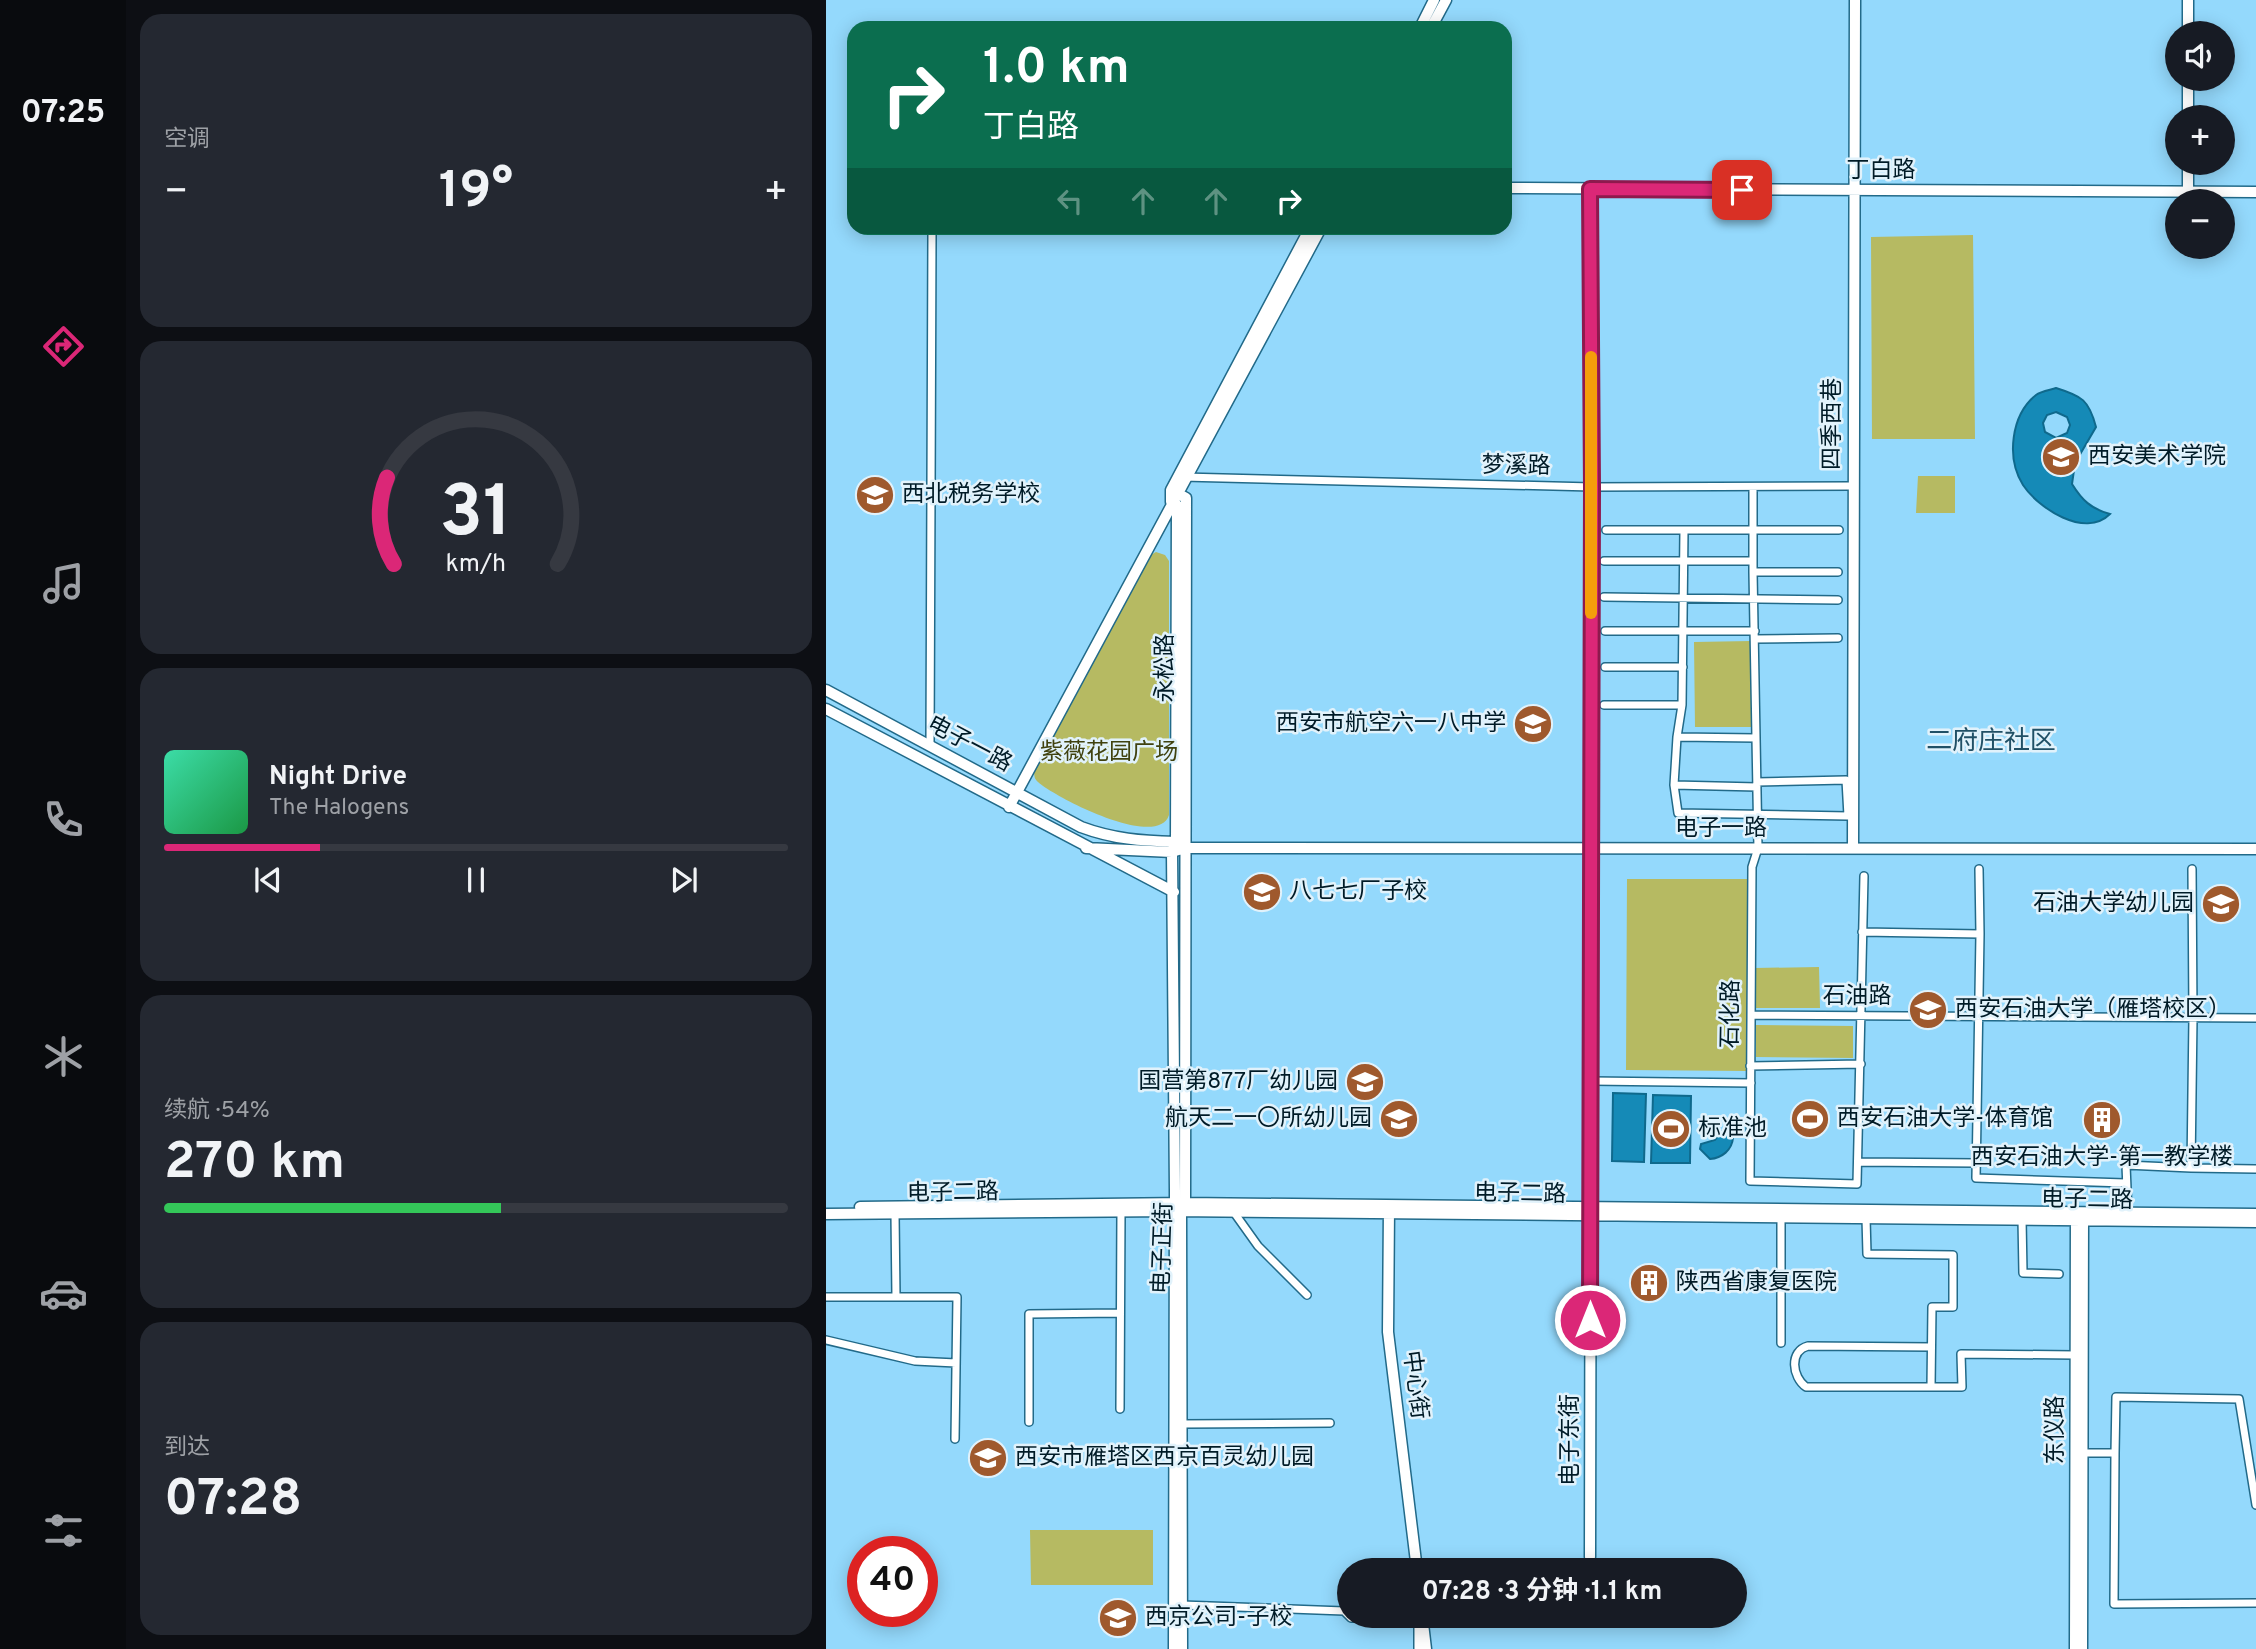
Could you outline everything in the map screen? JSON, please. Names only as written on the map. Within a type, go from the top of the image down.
[{"type":"main road","points":[[1424,21],[1434,0]]},
{"type":"main road","points":[[1434,21],[1446,0]]},
{"type":"main road","name":"四季西巷","points":[[1853,848],[1854,0]]},
{"type":"main road","points":[[2188,0],[2188,21]]},
{"type":"main road","name":"丁白路","points":[[1512,188],[2165,192]]},
{"type":"main road","name":"电子东街","points":[[1590,189],[1590,1557]]},
{"type":"main road","name":"丁白路","points":[[2235,192],[2256,192]]},
{"type":"main road","points":[[1009,807],[1174,495],[1306,235]]},
{"type":"main road","points":[[1182,477],[1317,235]]},
{"type":"main road","name":"永松路","points":[[1174,495],[1177,505],[1178,848]]},
{"type":"main road","name":"电子一路","points":[[826,690],[1081,827],[1105,836],[1178,848]]},
{"type":"main road","name":"电子一路","points":[[826,709],[1184,897]]},
{"type":"main road","name":"电子一路","points":[[1087,848],[2256,849]]},
{"type":"main road","name":"电子正街","points":[[1178,848],[1172,891],[1182,1424],[1182,1649]]},
{"type":"main road","name":"电子正街","points":[[1174,1649],[1184,897],[1178,848]]},
{"type":"main road","name":"电子二路","points":[[826,1214],[1121,1211],[1179,1207],[1233,1212],[1389,1208]]},
{"type":"main road","name":"电子二路","points":[[826,1208],[1389,1208],[2079,1216],[2256,1222]]},
{"type":"main road","name":"中心街","points":[[1389,1208],[1388,1332],[1416,1558]]},
{"type":"main road","name":"电子二路","points":[[1590,1211],[1781,1217],[2022,1219],[2128,1213],[2256,1214]]},
{"type":"main road","name":"东仪路","points":[[2075,1649],[2075,1355],[2079,1216]]},
{"type":"main road","name":"东仪路","points":[[2079,1216],[2082,1649]]},
{"type":"main road","points":[[1424,1628],[1426,1649]]},
{"type":"street","points":[[930,745],[932,235]]},
{"type":"street","name":"梦溪路","points":[[1182,477],[1592,488],[1852,486]]},
{"type":"street","name":"石化路","points":[[1753,488],[1758,848],[1752,867],[1750,1181],[1857,1184],[1858,1162]]},
{"type":"street","points":[[1606,530],[1839,530]]},
{"type":"street","points":[[1674,785],[1846,780],[1848,816],[1678,813],[1674,785],[1682,705],[1684,530]]},
{"type":"street","points":[[1604,561],[1753,561]]},
{"type":"street","points":[[1753,572],[1838,572]]},
{"type":"street","points":[[1604,597],[1838,600]]},
{"type":"street","points":[[1605,631],[1838,638]]},
{"type":"street","points":[[1605,667],[1683,667]]},
{"type":"street","points":[[1604,705],[1682,705]]},
{"type":"street","points":[[1677,737],[1756,738]]},
{"type":"street","points":[[1979,869],[1976,1178],[2125,1182]]},
{"type":"street","points":[[2191,1168],[2192,869]]},
{"type":"street","points":[[1864,876],[1858,1162],[1976,1163]]},
{"type":"street","points":[[1862,932],[1980,934]]},
{"type":"street","name":"石油路","points":[[1752,1015],[2256,1018]]},
{"type":"street","points":[[1751,1066],[1861,1065]]},
{"type":"street","points":[[1592,1081],[1751,1083]]},
{"type":"street","points":[[2128,1213],[2126,1166],[2255,1169]]},
{"type":"street","points":[[1120,1409],[1121,1211]]},
{"type":"street","points":[[1233,1212],[1258,1246],[1307,1295]]},
{"type":"street","points":[[895,1214],[896,1297]]},
{"type":"street","points":[[1781,1217],[1781,1343]]},
{"type":"street","points":[[1866,1218],[1867,1254],[1953,1255],[1953,1307],[1932,1307],[1931,1387]]},
{"type":"street","points":[[2022,1219],[2023,1273],[2059,1274]]},
{"type":"street","points":[[826,1297],[957,1297],[956,1439]]},
{"type":"street","points":[[1029,1422],[1029,1314],[1120,1313]]},
{"type":"street","points":[[826,1340],[915,1361],[956,1363]]},
{"type":"street","points":[[1931,1347],[1808,1346],[1800,1348],[1796,1354],[1796,1375],[1799,1382],[1806,1387],[1962,1387],[1961,1354],[2075,1355]]},
{"type":"street","points":[[2256,1505],[2239,1399],[2116,1397],[2114,1604],[2256,1603]]},
{"type":"street","points":[[1182,1424],[1330,1423]]},
{"type":"street","points":[[2082,1453],[2115,1453]]},
{"type":"street","points":[[1182,1605],[1344,1611],[1351,1618],[1418,1618],[1418,1649]]},
{"type":"green space","points":[[1973,235],[1975,439],[1872,439],[1871,237]]},
{"type":"green space","points":[[1918,476],[1955,476],[1955,513],[1916,513]]},
{"type":"green space","name":"紫薇花园广场","points":[[1156,552],[1165,555],[1169,561],[1169,815],[1161,824],[1146,827],[1106,818],[1084,809],[1048,789],[1037,781],[1034,773],[1149,556]]},
{"type":"green space","points":[[1751,641],[1752,727],[1695,727],[1694,642]]},
{"type":"green space","points":[[1627,879],[1748,879],[1747,1071],[1626,1070]]},
{"type":"green space","points":[[1819,967],[1820,1008],[1756,1008],[1755,968]]},
{"type":"green space","points":[[1756,1025],[1853,1026],[1853,1058],[1756,1057]]},
{"type":"green space","points":[[1030,1530],[1153,1530],[1153,1585],[1031,1585]]},
{"type":"water","points":[[2056,388],[2083,400],[2096,427],[2075,463],[2072,484],[2088,503],[2110,514],[2100,521],[2075,522],[2039,503],[2023,485],[2014,462],[2014,437],[2021,414],[2036,395]],"holes":[[[2056,412],[2067,417],[2070,425],[2067,433],[2056,438],[2045,432],[2043,423],[2047,415]]]},
{"type":"water","points":[[1613,1093],[1646,1094],[1644,1162],[1612,1161]]},
{"type":"water","name":"标准池","points":[[1653,1095],[1691,1096],[1690,1163],[1651,1163]]},
{"type":"water","points":[[1727,1130],[1733,1138],[1731,1146],[1722,1155],[1710,1159],[1700,1149],[1701,1144],[1715,1140],[1722,1131]]},
{"type":"slow traffic","points":[[1591,357],[1591,613]]},
{"type":"place","name":"西安美术学院","points":[[2061,457]]},
{"type":"place","name":"西北税务学校","points":[[875,495]]},
{"type":"place","name":"西安市航空六一八中学","points":[[1533,724]]},
{"type":"place","name":"八七七厂子校","points":[[1262,892]]},
{"type":"place","name":"石油大学幼儿园","points":[[2221,904]]},
{"type":"place","name":"西安石油大学（雁塔校区）","points":[[1928,1010]]},
{"type":"place","name":"国营第877厂幼儿园","points":[[1365,1082]]},
{"type":"place","name":"航天二一〇所幼儿园","points":[[1399,1119]]},
{"type":"place","name":"西安石油大学-体育馆","points":[[1810,1119]]},
{"type":"place","name":"西安石油大学-第一教学楼","points":[[2102,1120]]},
{"type":"place","name":"标准池","points":[[1671,1129]]},
{"type":"place","name":"陕西省康复医院","points":[[1649,1283]]},
{"type":"place","name":"西安市雁塔区西京百灵幼儿园","points":[[988,1458]]},
{"type":"place","name":"西京公司-子校","points":[[1118,1618]]},
{"type":"district","name":"二府庄社区","points":[[1991,742]]},
{"type":"route","points":[[1590,1320],[1590,189],[1742,190]]}]
